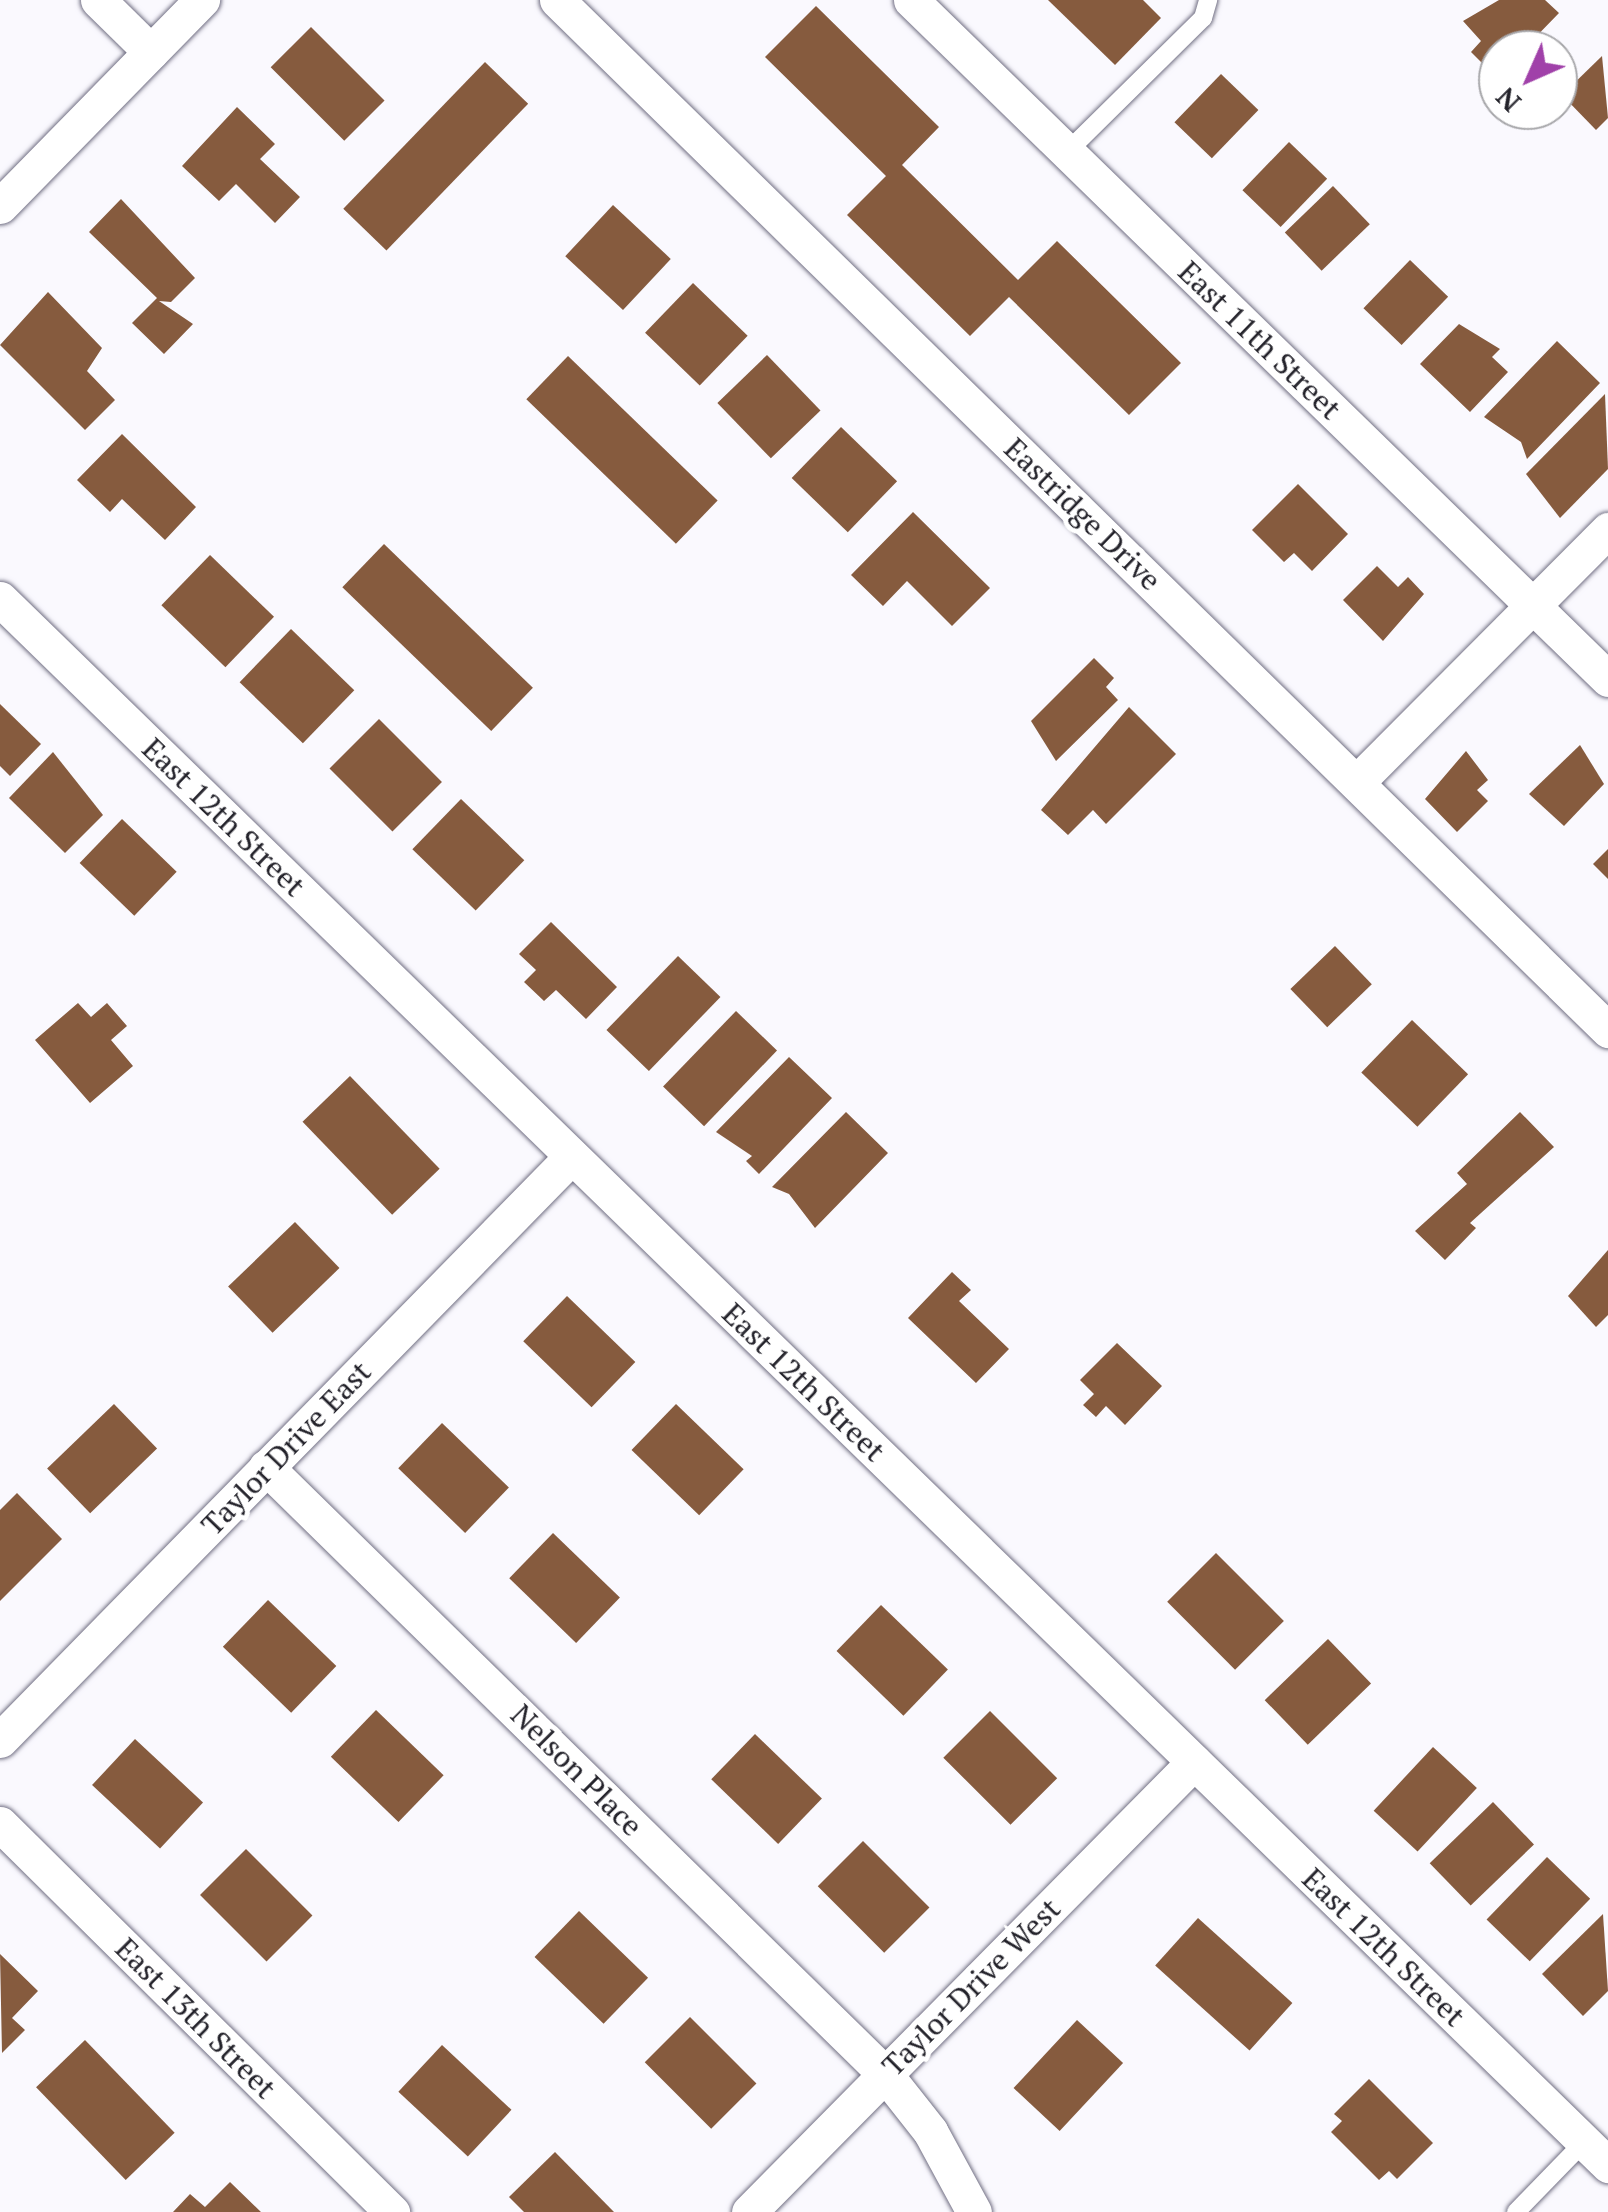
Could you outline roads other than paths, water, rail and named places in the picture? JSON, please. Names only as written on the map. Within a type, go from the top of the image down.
[{"type":"street","points":[[98,0],[151,52]]},
{"type":"street","points":[[0,206],[202,0]]},
{"type":"street","name":"Eastridge Drive","points":[[557,0],[1608,1030]]},
{"type":"street","name":"East 11th Street","points":[[911,0],[1608,679]]},
{"type":"street","points":[[1358,782],[1608,530]]},
{"type":"street","name":"East 12th Street","points":[[0,599],[1596,2154]]},
{"type":"street","name":"Taylor Drive East","points":[[0,1740],[572,1156]]},
{"type":"street","name":"Nelson Place","points":[[266,1468],[885,2074],[930,2132],[974,2212]]},
{"type":"street","name":"Taylor Drive West","points":[[749,2212],[1194,1762]]},
{"type":"street","name":"East 13th Street","points":[[0,1824],[392,2212]]},
{"type":"lane","points":[[1068,152],[1204,18],[1208,0]]},
{"type":"lane","points":[[1516,2212],[1596,2154]]}]
